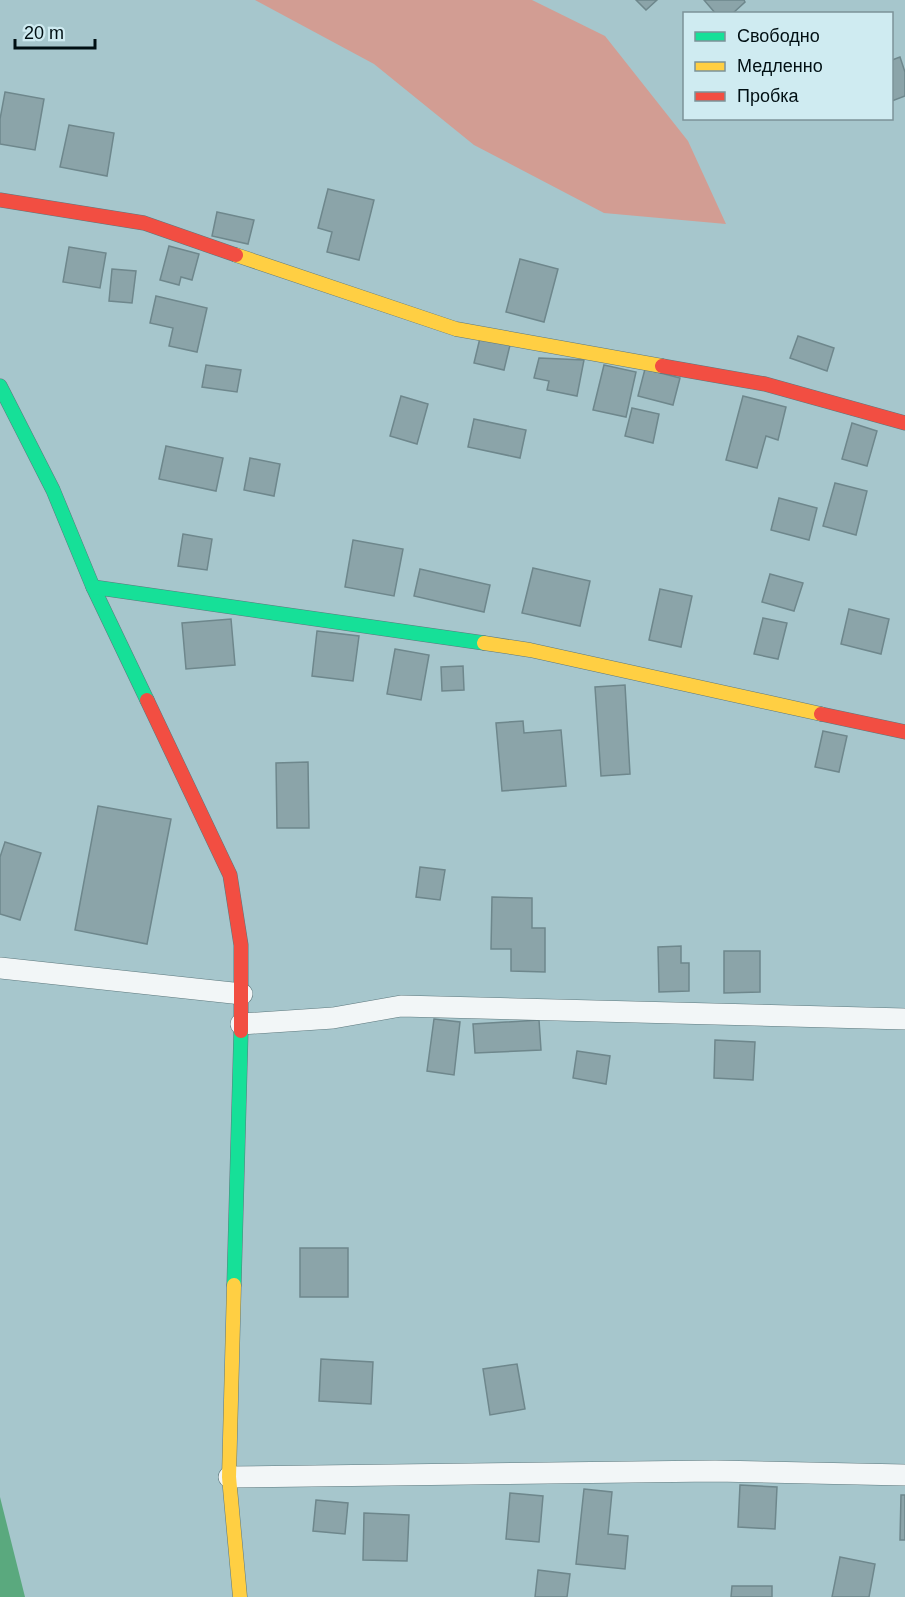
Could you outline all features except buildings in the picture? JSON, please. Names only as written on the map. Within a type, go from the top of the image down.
[{"type":"street","points":[[0,200],[144,223],[300,278],[456,329],[765,384],[905,423]]},
{"type":"street","points":[[0,386],[53,489],[93,587],[230,874],[241,945],[242,994],[229,1477],[240,1597]]},
{"type":"street","points":[[93,587],[530,650],[905,732]]},
{"type":"street","points":[[0,968],[242,994]]},
{"type":"street","points":[[241,1024],[333,1018],[401,1006],[905,1019]]},
{"type":"street","points":[[229,1477],[716,1471],[905,1474]]},
{"type":"shaded area","points":[[255,0],[532,0],[605,36],[688,141],[726,224],[604,213],[474,145],[374,64]]},
{"type":"shaded area","points":[[0,1497],[25,1597],[0,1597]]},
{"type":"traffic: fast","points":[[0,386],[53,490],[93,587],[147,700]]},
{"type":"traffic: fast","points":[[93,587],[484,643]]},
{"type":"traffic: fast","points":[[234,1285],[241,1031]]},
{"type":"traffic: slow","points":[[236,255],[456,329],[662,366]]},
{"type":"traffic: slow","points":[[484,643],[530,650],[821,714]]},
{"type":"traffic: slow","points":[[234,1285],[229,1477],[240,1597]]},
{"type":"traffic: jam","points":[[0,200],[144,223],[236,255]]},
{"type":"traffic: jam","points":[[662,366],[765,384],[905,423]]},
{"type":"traffic: jam","points":[[147,700],[230,875],[241,945],[241,1031]]},
{"type":"traffic: jam","points":[[821,714],[905,732]]}]
